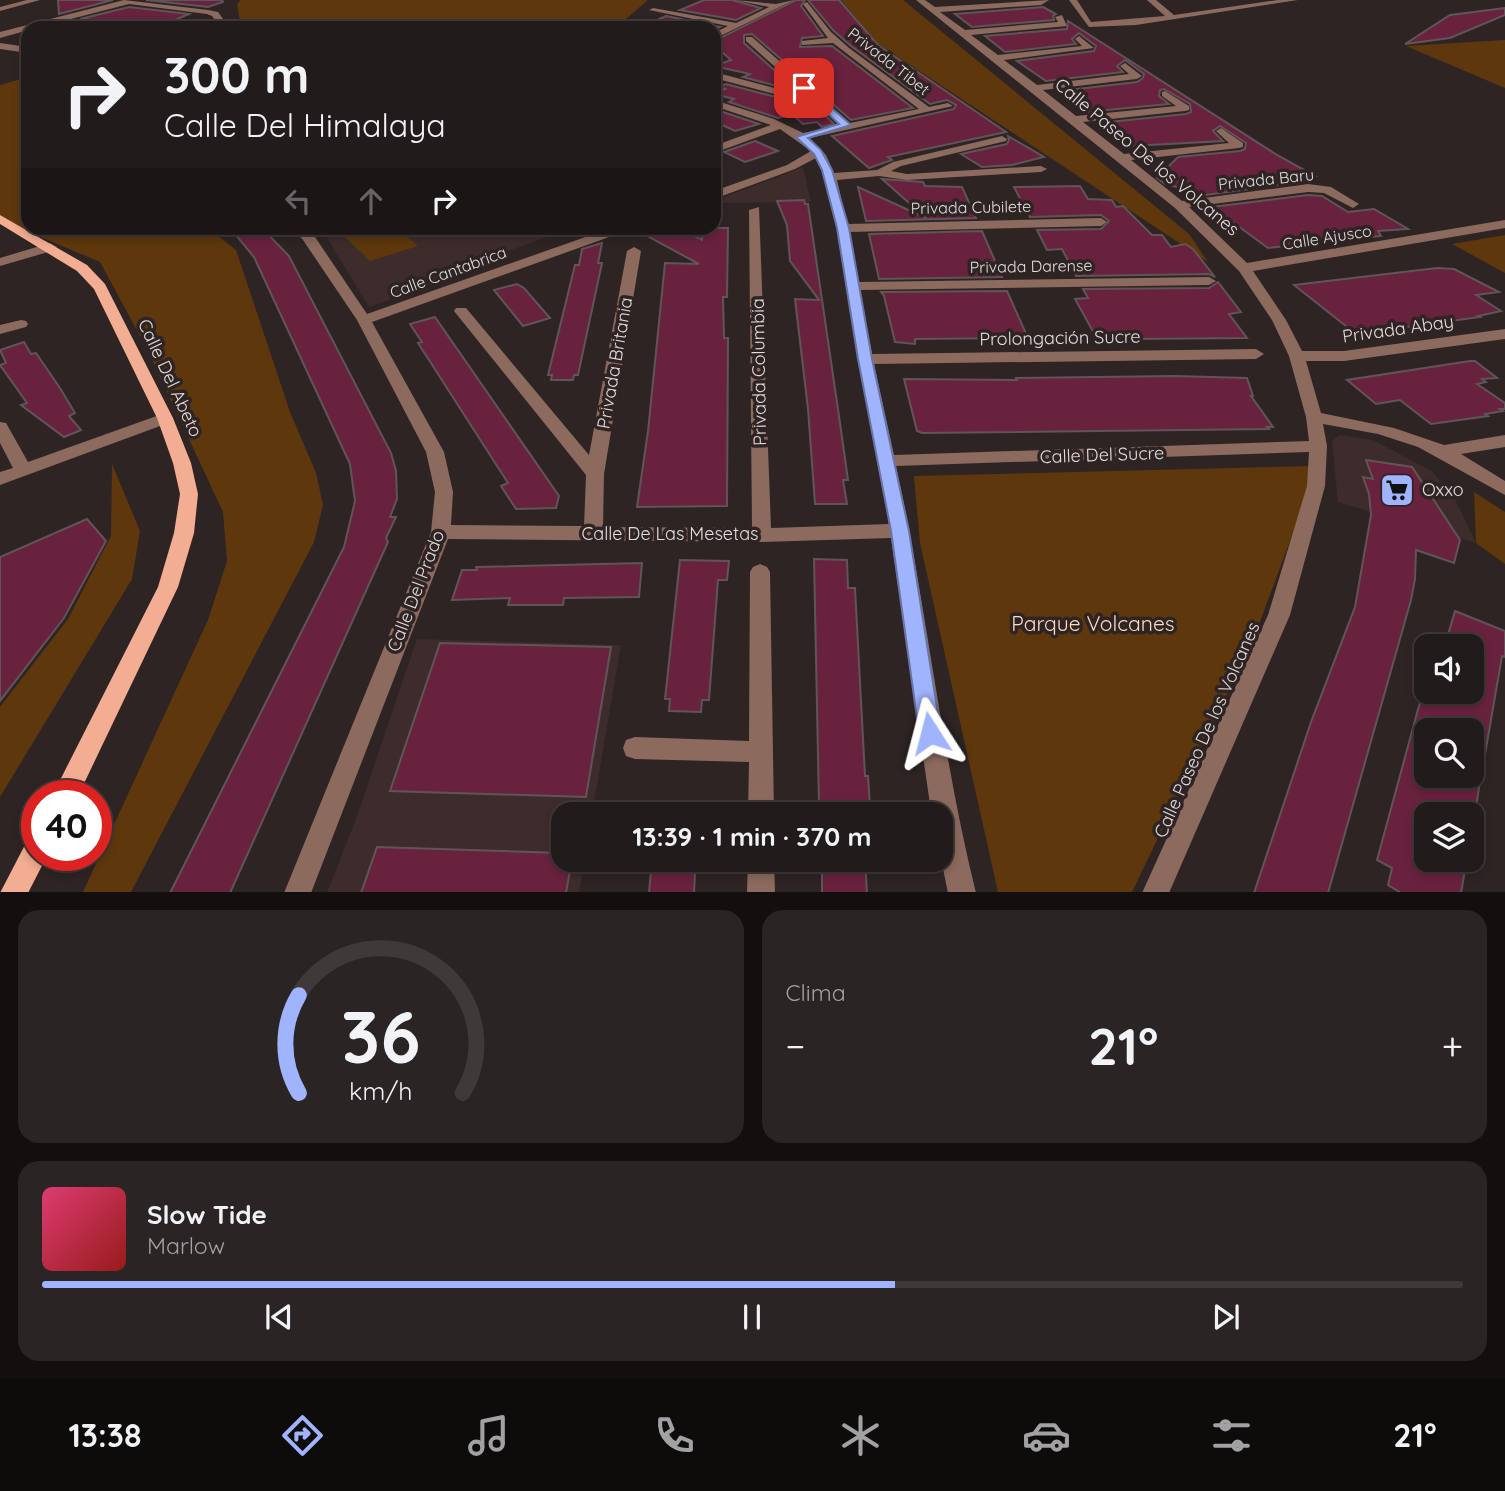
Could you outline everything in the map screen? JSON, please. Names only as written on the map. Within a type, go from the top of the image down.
[{"type":"main road","name":"Calle Del Abeto","points":[[0,219],[21,231]]},
{"type":"main road","name":"Calle Del Abeto","points":[[29,235],[82,268],[100,287],[165,418],[182,463],[189,494],[184,533],[168,587],[73,780]]},
{"type":"main road","points":[[13,892],[24,871]]},
{"type":"street","points":[[0,9],[36,0]]},
{"type":"street","points":[[739,0],[776,6]]},
{"type":"street","points":[[721,33],[790,0]]},
{"type":"street","points":[[926,5],[1041,3],[1045,0]]},
{"type":"street","points":[[1073,0],[1089,25],[1136,23],[1294,0]]},
{"type":"street","points":[[1151,0],[1171,17]]},
{"type":"street","points":[[1227,0],[1237,8]]},
{"type":"street","points":[[52,21],[130,1],[208,12],[215,14],[220,21]]},
{"type":"street","name":"Privada Tibet","points":[[807,4],[835,40],[926,110]]},
{"type":"street","name":"Calle Paseo De los Volcanes","points":[[926,5],[1035,88],[1179,205],[1244,268],[1279,320],[1297,356],[1314,417],[1318,446],[1316,486],[1279,615],[1155,892]]},
{"type":"street","points":[[653,10],[709,21]]},
{"type":"street","points":[[961,33],[1064,24],[1059,17]]},
{"type":"street","points":[[56,20],[63,21]]},
{"type":"street","points":[[721,23],[735,26]]},
{"type":"street","points":[[0,35],[21,29]]},
{"type":"street","points":[[749,39],[846,125]]},
{"type":"street","points":[[805,43],[835,40]]},
{"type":"street","points":[[995,58],[1090,48],[1080,40]]},
{"type":"street","points":[[0,46],[21,49]]},
{"type":"street","points":[[1035,88],[1136,77],[1125,66]]},
{"type":"street","points":[[721,77],[822,104]]},
{"type":"street","points":[[1072,120],[1185,108],[1165,94]]},
{"type":"street","points":[[721,106],[801,137],[818,152],[830,177],[843,228],[865,359],[900,531],[925,707],[947,834],[962,892]]},
{"type":"street","points":[[801,137],[846,125],[948,106]]},
{"type":"street","points":[[721,147],[778,126]]},
{"type":"street","points":[[1121,158],[1239,145],[1221,131]]},
{"type":"street","points":[[879,173],[897,164],[1002,139]]},
{"type":"street","points":[[721,192],[791,167],[818,152]]},
{"type":"street","points":[[830,177],[879,173],[907,177],[1041,169]]},
{"type":"street","name":"Privada Baru","points":[[1179,205],[1308,188],[1327,190],[1353,204]]},
{"type":"street","name":"Privada Columbia","points":[[755,210],[762,534]]},
{"type":"street","name":"Privada Cubilete","points":[[843,228],[1101,222]]},
{"type":"street","name":"Calle Ajusco","points":[[1244,268],[1505,224]]},
{"type":"street","name":"Calle Del Prado","points":[[297,892],[441,532],[444,492],[435,452],[364,320],[306,235]]},
{"type":"street","name":"Calle Cantabrica","points":[[364,320],[602,235]]},
{"type":"street","points":[[0,262],[50,247]]},
{"type":"street","name":"Privada Britania","points":[[593,534],[595,474],[634,251]]},
{"type":"street","name":"Privada Darense","points":[[853,286],[1209,281]]},
{"type":"street","points":[[461,311],[595,474]]},
{"type":"street","points":[[0,330],[20,324]]},
{"type":"street","name":"Privada Abay","points":[[1297,356],[1344,356],[1505,334]]},
{"type":"street","name":"Prolongación Sucre","points":[[865,359],[1256,354]]},
{"type":"street","points":[[1314,417],[1392,432],[1442,451],[1505,489]]},
{"type":"street","points":[[0,479],[165,418]]},
{"type":"street","points":[[0,427],[23,470]]},
{"type":"street","points":[[1442,451],[1505,442]]},
{"type":"street","name":"Calle Del Sucre","points":[[886,461],[1318,446]]},
{"type":"street","name":"Calle De Las Mesetas","points":[[441,532],[762,534],[900,531]]},
{"type":"street","points":[[761,572],[761,802]]},
{"type":"street","points":[[635,748],[761,752]]},
{"type":"street","points":[[761,872],[761,892]]},
{"type":"shaded area","points":[[803,167],[811,202],[721,203],[721,198]]},
{"type":"shaded area","points":[[325,235],[553,235],[483,260],[477,267],[369,307]]},
{"type":"shaded area","points":[[1340,435],[1373,440],[1432,471],[1455,499],[1476,543],[1338,502],[1332,441]]},
{"type":"shaded area","points":[[417,639],[621,645],[594,802],[551,802],[551,872],[583,872],[579,892],[327,892],[357,816]]},
{"type":"green space","points":[[241,0],[648,0],[624,21],[240,21],[237,4]]},
{"type":"green space","points":[[841,0],[903,0],[1189,234],[1208,262],[877,43]]},
{"type":"green space","points":[[1505,40],[1505,88],[1406,46]]},
{"type":"green space","points":[[21,79],[21,227],[0,216],[0,85]]},
{"type":"green space","points":[[36,235],[217,235],[236,250],[290,412],[316,473],[323,505],[314,542],[131,892],[83,892],[93,871],[112,871],[112,829],[208,620],[227,561],[223,512],[147,349],[100,262]]},
{"type":"green space","points":[[343,235],[405,235],[418,246],[370,261]]},
{"type":"green space","points":[[1505,235],[1505,273],[1452,244]]},
{"type":"green space","points":[[112,464],[140,531],[132,579],[0,797],[0,707],[68,619],[111,536]]},
{"type":"green space","name":"Parque Volcanes","points":[[1314,466],[1311,484],[1254,638],[1132,892],[998,892],[920,543],[914,476]]},
{"type":"green space","points":[[1474,492],[1505,512],[1505,564],[1476,543]]},
{"type":"building","points":[[58,0],[113,0],[59,14]]},
{"type":"building","points":[[146,0],[222,0],[223,2],[208,7]]},
{"type":"building","points":[[704,0],[732,0],[761,8],[736,20],[680,10]]},
{"type":"building","points":[[796,0],[805,0],[801,6],[823,36],[802,38],[800,47],[832,46],[913,108],[851,120],[752,34],[744,35],[744,43],[799,92],[743,77],[750,74],[721,68],[721,64],[731,60],[721,51],[721,38]]},
{"type":"building","points":[[808,0],[839,0],[878,45],[1006,132],[888,157],[892,160],[869,168],[832,136],[954,109],[956,105],[947,100],[930,104],[851,46],[833,30]]},
{"type":"building","points":[[129,7],[189,14],[172,21],[80,19]]},
{"type":"building","points":[[1043,7],[1056,14],[1053,16],[1054,20],[972,27],[955,14]]},
{"type":"building","points":[[1505,8],[1505,15],[1450,38],[1405,44],[1450,15]]},
{"type":"building","points":[[666,16],[691,21],[655,21]]},
{"type":"building","points":[[1068,21],[1277,155],[1315,176],[1294,177],[1301,182],[1198,196],[1189,190],[1165,184],[1157,178],[1178,157],[1240,151],[1245,149],[1246,143],[1220,126],[1213,131],[1223,141],[1131,146],[1100,123],[1186,114],[1191,112],[1190,104],[1164,89],[1160,90],[1159,96],[1169,104],[1086,112],[1060,91],[1137,82],[1144,74],[1125,60],[1117,66],[1123,72],[1046,81],[1017,61],[1094,51],[1096,46],[1079,33],[1072,39],[1076,44],[1005,52],[985,36],[1067,29]]},
{"type":"building","points":[[726,84],[818,108],[834,124],[822,127],[817,122],[803,124],[792,114],[778,118],[729,102],[734,99],[721,96],[721,91],[725,89],[721,86]]},
{"type":"building","points":[[721,111],[759,124],[735,131],[721,124]]},
{"type":"building","points":[[1008,136],[1044,157],[1012,165],[982,167],[961,154],[1007,144]]},
{"type":"building","points":[[755,141],[778,151],[745,162],[724,152]]},
{"type":"building","points":[[882,179],[923,182],[925,186],[962,187],[976,218],[866,221],[858,187],[926,218]]},
{"type":"building","points":[[1080,186],[1088,199],[1112,200],[1116,207],[1123,206],[1152,235],[1162,235],[1171,247],[1185,244],[1193,249],[1215,277],[1209,274],[1076,276],[1062,249],[1047,250],[1037,230],[1101,229],[1109,221],[1101,215],[1030,217],[1014,187]]},
{"type":"building","points":[[1308,195],[1322,196],[1348,212],[1374,209],[1408,229],[1378,231],[1381,236],[1268,248],[1212,207]]},
{"type":"building","points":[[804,200],[805,204],[808,204],[839,416],[848,480],[843,480],[847,504],[815,504],[808,409],[795,299],[819,300],[790,261],[787,225],[777,201]]},
{"type":"building","points":[[721,228],[728,228],[727,297],[723,297],[724,338],[728,338],[727,506],[637,507],[648,431],[665,263],[699,264],[647,236],[692,235],[702,240],[702,235],[721,235]]},
{"type":"building","points":[[982,231],[1002,277],[879,279],[869,234]]},
{"type":"building","points":[[236,235],[269,235],[289,256],[391,453],[396,471],[397,499],[390,517],[396,517],[386,538],[388,542],[230,892],[171,892],[344,547],[355,501],[350,464],[254,257]]},
{"type":"building","points":[[602,243],[598,263],[602,263],[578,375],[574,375],[573,380],[551,380],[552,375],[548,375],[575,265],[579,265],[582,249]]},
{"type":"building","points":[[1437,268],[1454,269],[1499,292],[1476,295],[1501,311],[1478,316],[1480,317],[1356,334],[1294,285]]},
{"type":"building","points":[[1218,282],[1241,312],[1229,314],[1247,338],[1131,339],[1095,335],[1075,299],[1088,298],[1083,289],[1209,288]]},
{"type":"building","points":[[517,284],[524,288],[550,318],[523,326],[494,290]]},
{"type":"building","points":[[1007,291],[1028,338],[915,339],[915,344],[895,342],[881,292]]},
{"type":"building","points":[[435,317],[559,496],[556,508],[516,509],[501,486],[508,483],[418,343],[422,342],[410,324]]},
{"type":"building","points":[[24,342],[31,354],[36,353],[60,388],[75,413],[69,416],[81,430],[64,437],[21,405],[27,403],[0,365],[6,363],[0,350]]},
{"type":"building","points":[[1475,361],[1497,378],[1482,379],[1486,382],[1477,384],[1505,403],[1505,409],[1500,409],[1503,411],[1485,414],[1488,416],[1431,424],[1400,400],[1376,404],[1347,380]]},
{"type":"building","points":[[1016,378],[1247,378],[1251,396],[1273,427],[922,433],[917,431],[904,379],[1017,380]]},
{"type":"building","points":[[1366,460],[1412,467],[1460,540],[1454,563],[1416,550],[1411,600],[1328,892],[1254,892],[1311,722],[1355,607],[1371,515],[1369,494],[1363,477],[1373,479]]},
{"type":"building","points":[[87,519],[106,541],[64,618],[0,701],[0,557]]},
{"type":"building","points":[[814,559],[847,560],[848,588],[855,588],[865,776],[868,776],[870,802],[819,802]]},
{"type":"building","points":[[680,560],[729,561],[727,580],[718,580],[709,700],[702,700],[701,712],[669,711],[670,699],[665,699]]},
{"type":"building","points":[[642,563],[639,597],[564,598],[563,605],[508,605],[510,598],[452,600],[462,570],[477,570],[476,567]]},
{"type":"building","points":[[1455,611],[1505,631],[1505,657],[1502,656],[1484,760],[1484,718],[1416,718],[1419,704],[1484,704],[1484,634],[1448,634]]},
{"type":"building","points":[[440,643],[611,647],[586,797],[390,791]]},
{"type":"building","points":[[1414,724],[1414,788],[1479,788],[1477,802],[1414,802],[1414,872],[1465,872],[1461,892],[1399,892],[1388,885],[1392,868],[1377,860]]},
{"type":"building","points":[[377,847],[551,853],[551,872],[570,872],[566,892],[361,892]]},
{"type":"building","points":[[651,872],[695,873],[694,892],[649,892]]},
{"type":"building","points":[[822,872],[866,872],[867,892],[822,892]]},
{"type":"place","name":"Oxxo","points":[[1397,490]]},
{"type":"route","points":[[804,88],[846,125],[801,137],[818,152],[827,170],[843,228],[865,359],[900,531],[930,733]]}]
